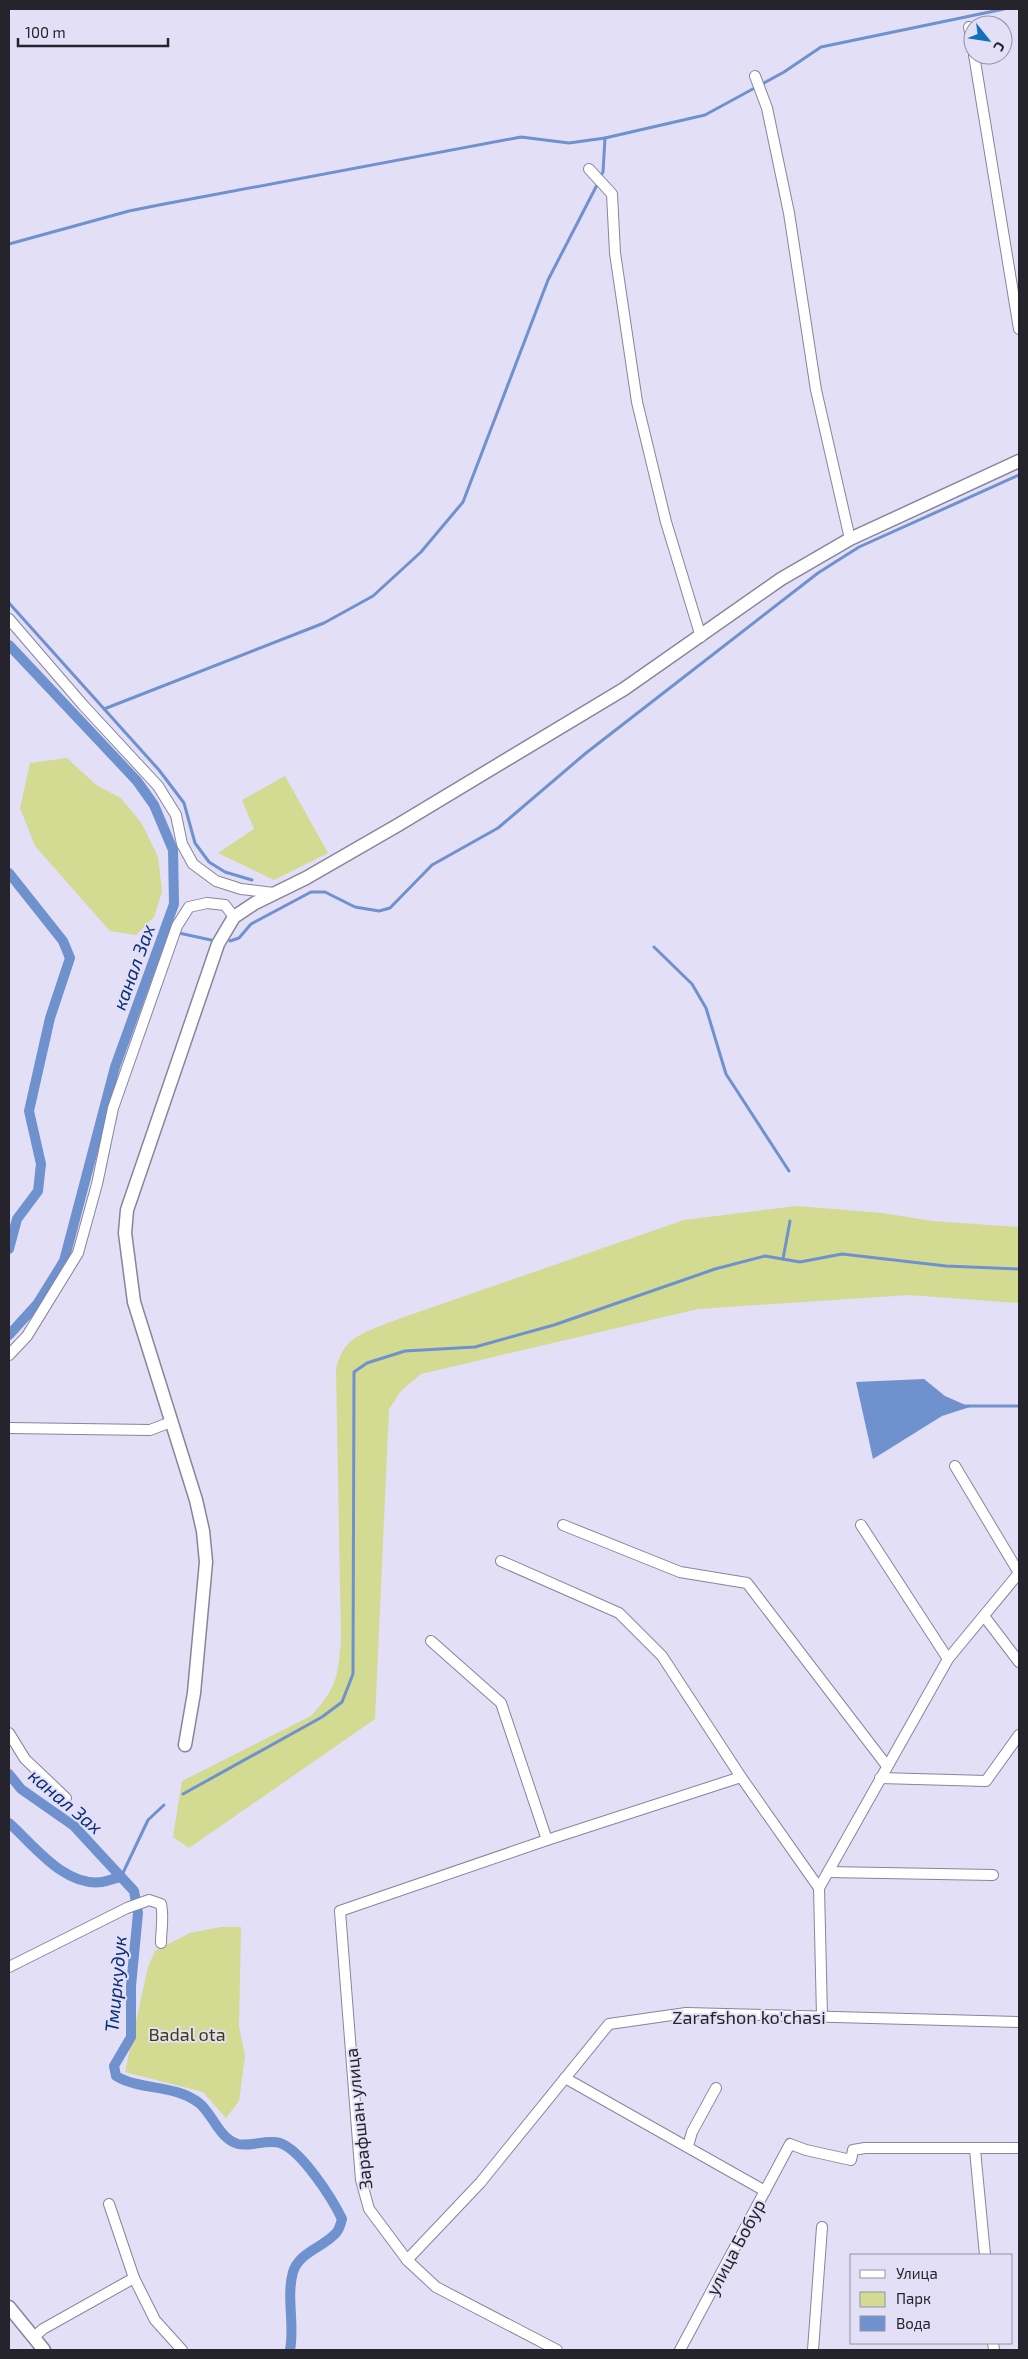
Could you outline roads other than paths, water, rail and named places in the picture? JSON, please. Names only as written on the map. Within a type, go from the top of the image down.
[{"type":"main road","points":[[184,1745],[194,1693],[206,1562],[204,1531],[134,1302],[125,1233],[127,1210],[218,944],[234,917],[255,903],[306,878],[398,825],[624,689],[701,637],[781,579],[850,539],[1019,461]]},
{"type":"main road","points":[[9,2306],[44,2350]]},
{"type":"street","points":[[976,65],[1019,328]]},
{"type":"street","points":[[755,76],[767,108],[788,214],[816,390],[850,539]]},
{"type":"street","points":[[589,169],[612,194],[615,253],[636,402],[666,522],[701,637]]},
{"type":"street","points":[[9,619],[83,705],[158,786],[176,815],[182,844],[193,864],[216,881],[241,889],[274,893]]},
{"type":"street","points":[[225,905],[241,889]]},
{"type":"street","points":[[9,1355],[27,1336],[78,1253],[97,1184],[113,1108],[177,926],[189,907],[208,903],[225,905],[234,917]]},
{"type":"street","points":[[9,1428],[150,1430],[171,1422]]},
{"type":"street","points":[[822,2016],[819,1888],[948,1659],[1019,1573],[954,1466]]},
{"type":"street","points":[[562,1525],[680,1572],[747,1583],[887,1766]]},
{"type":"street","points":[[861,1525],[948,1659]]},
{"type":"street","points":[[502,1561],[619,1613],[662,1656],[741,1777],[819,1888]]},
{"type":"street","points":[[984,1616],[1019,1662]]},
{"type":"street","points":[[431,1642],[501,1703],[546,1840],[741,1777]]},
{"type":"street","points":[[9,1733],[25,1759],[66,1798]]},
{"type":"street","points":[[880,1778],[986,1781],[1019,1735]]},
{"type":"street","name":"Зарафшан улица","points":[[546,1840],[340,1911],[361,2180],[370,2209],[407,2260],[436,2287],[556,2350]]},
{"type":"street","points":[[828,1872],[993,1875]]},
{"type":"street","points":[[9,1967],[127,1908],[149,1900],[161,1904],[164,1915],[160,1927],[161,1943]]},
{"type":"street","name":"Zarafshon ko'chasi","points":[[407,2260],[480,2183],[609,2024],[686,2013],[1019,2022]]},
{"type":"street","points":[[565,2078],[765,2191]]},
{"type":"street","points":[[688,2146],[692,2132],[716,2088]]},
{"type":"street","name":"улица Бобур","points":[[680,2350],[790,2144],[806,2150],[851,2160],[853,2150],[865,2148],[975,2150]]},
{"type":"street","points":[[985,2254],[975,2150],[1019,2148]]},
{"type":"street","points":[[109,2204],[134,2278],[155,2320],[182,2350]]},
{"type":"street","points":[[813,2350],[822,2227]]},
{"type":"street","points":[[34,2338],[43,2329],[134,2278]]},
{"type":"water","points":[[924,1379],[945,1396],[970,1407],[942,1416],[873,1459],[856,1382]]},
{"type":"waterway","points":[[9,244],[129,211],[521,137],[569,143],[605,138],[705,115],[784,72],[821,47],[1004,9]]},
{"type":"waterway","points":[[600,177],[603,172],[605,138]]},
{"type":"waterway","points":[[104,709],[324,623],[373,596],[421,552],[463,502],[548,280],[598,183]]},
{"type":"waterway","points":[[230,941],[239,938],[251,924],[311,892],[325,892],[355,907],[379,911],[390,908],[432,865],[498,828],[586,753],[818,573],[859,547],[1019,475]]},
{"type":"waterway","points":[[9,603],[159,770],[184,803],[195,843],[209,862],[225,872],[252,880]]},
{"type":"waterway","name":"канал Зах","points":[[9,645],[137,781],[154,805],[173,850],[174,904],[115,1067],[64,1261],[38,1303],[9,1335]]},
{"type":"waterway","points":[[9,873],[63,941],[70,958],[50,1018],[29,1111],[41,1164],[38,1191],[17,1219],[9,1249]]},
{"type":"waterway","points":[[165,930],[211,940]]},
{"type":"waterway","points":[[654,947],[692,984],[706,1008],[726,1074],[789,1171]]},
{"type":"waterway","points":[[783,1259],[790,1221]]},
{"type":"waterway","points":[[183,1794],[322,1717],[342,1702],[353,1674],[354,1372],[367,1363],[405,1351],[475,1347],[554,1325],[715,1269],[765,1256],[800,1262],[842,1254],[946,1266],[1019,1269]]},
{"type":"waterway","points":[[965,1406],[1019,1406]]},
{"type":"waterway","name":"Тмиркудук","points":[[9,1774],[21,1789],[74,1826],[134,1891],[138,1913],[131,1986],[131,2037],[114,2066],[116,2076],[136,2084],[169,2090],[190,2097],[204,2108],[226,2137],[238,2144],[248,2145],[275,2142],[288,2147],[315,2176],[342,2219],[336,2233],[301,2259],[293,2272],[290,2291],[292,2331],[290,2350]]},
{"type":"waterway","points":[[121,1877],[148,1820],[164,1805]]},
{"type":"waterway","points":[[9,1823],[39,1853],[62,1871],[75,1878],[88,1882],[102,1882],[121,1877]]},
{"type":"park label","name":"Badal ota","points":[[187,2034]]}]
